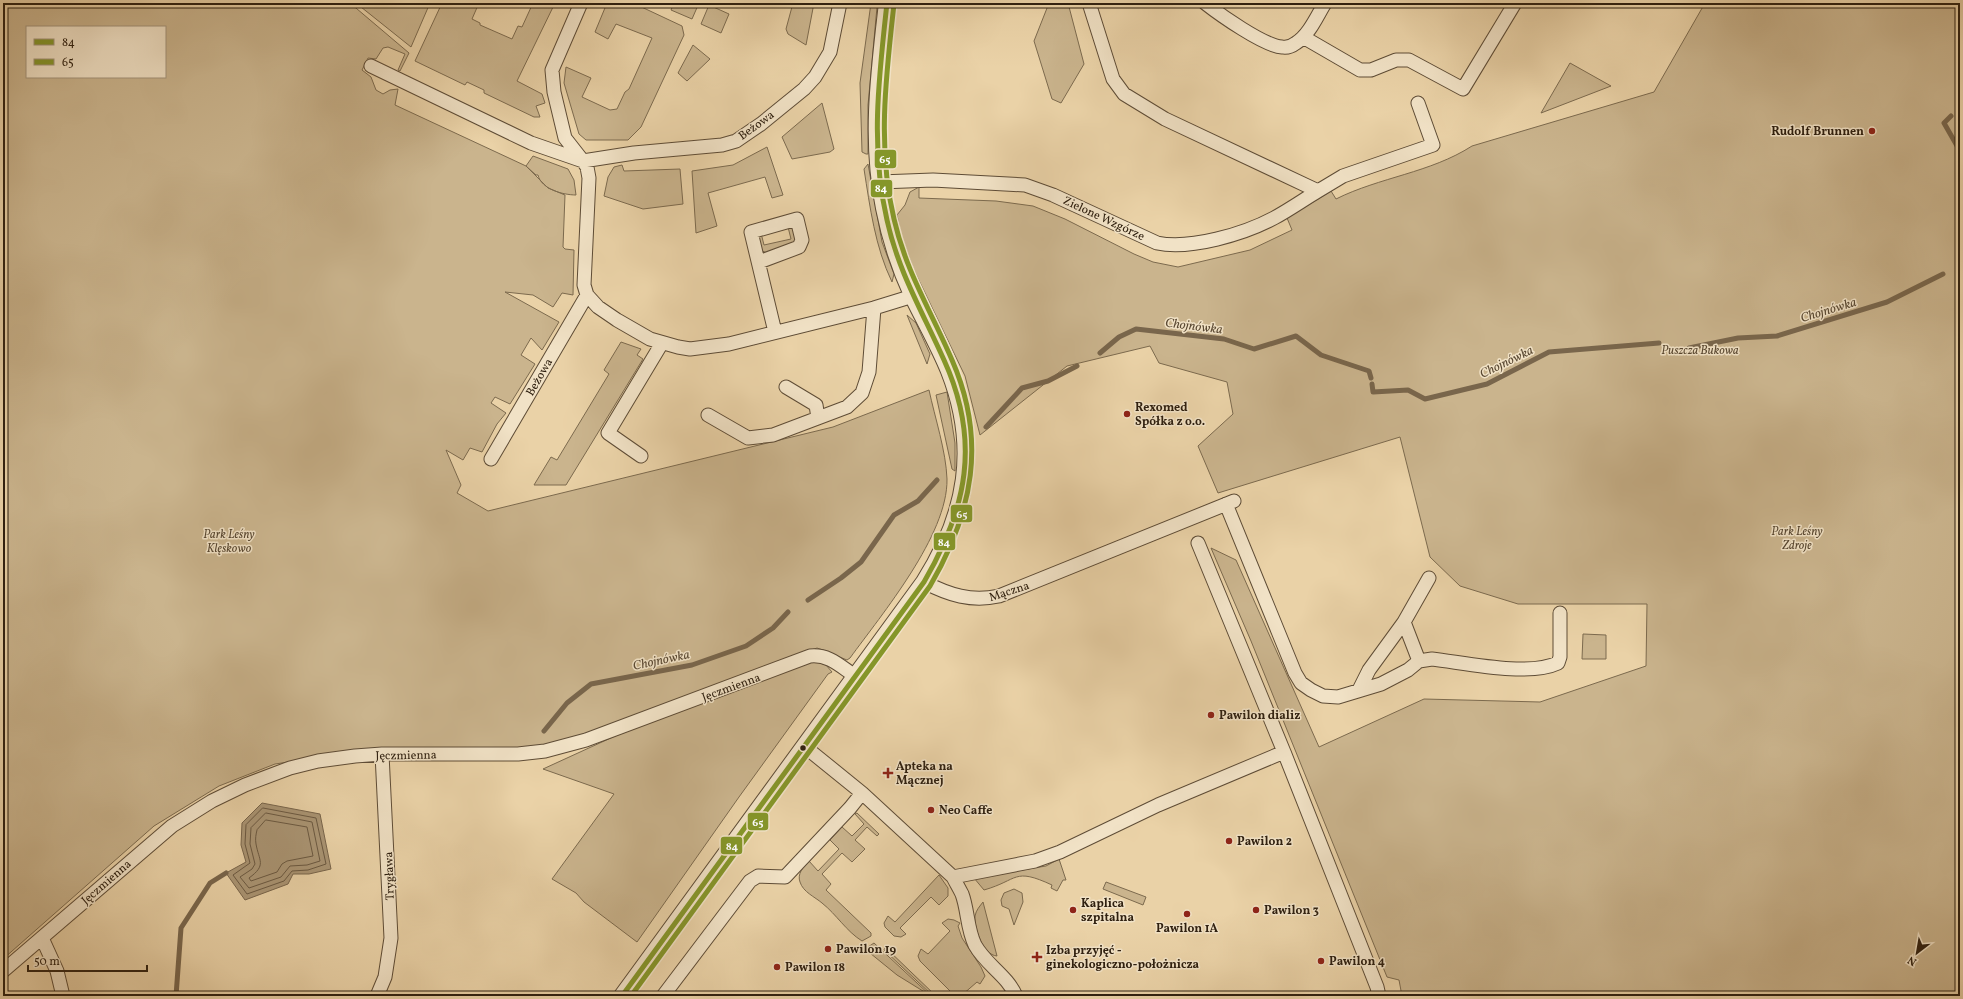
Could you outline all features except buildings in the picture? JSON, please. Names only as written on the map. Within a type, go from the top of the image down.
[{"type":"street","points":[[580,3],[552,70],[554,92],[565,138],[587,167],[589,178],[584,285],[587,295],[598,307],[650,339],[662,343],[690,348],[711,347],[874,308],[913,296]]},
{"type":"street","name":"Beżowa","points":[[583,161],[634,153],[722,145],[736,141],[761,124],[804,89],[815,77],[830,52],[840,3]]},
{"type":"street","points":[[622,996],[924,582],[939,559],[956,516],[963,483],[965,437],[958,397],[949,370],[900,267],[889,231],[880,182],[875,136],[887,3]]},
{"type":"street","points":[[1089,3],[1113,79],[1124,94],[1165,119],[1318,191]]},
{"type":"street","points":[[1205,3],[1257,36],[1277,46],[1291,46],[1303,37],[1325,3]]},
{"type":"street","points":[[1303,37],[1360,70],[1371,70],[1396,60],[1409,60],[1463,89],[1515,3]]},
{"type":"street","points":[[371,66],[531,143],[583,161]]},
{"type":"street","name":"Zielone Wzgórze","points":[[880,182],[933,180],[1025,185],[1053,195],[1152,240],[1169,245],[1200,243],[1261,224],[1274,218],[1343,176],[1433,145],[1418,103]]},
{"type":"street","points":[[759,262],[775,332]]},
{"type":"street","name":"Beżowa","points":[[491,459],[587,295]]},
{"type":"street","points":[[708,415],[748,438],[773,435],[847,407],[862,393],[869,372],[874,308]]},
{"type":"street","points":[[641,456],[608,433],[662,343]]},
{"type":"street","points":[[786,387],[816,405],[818,418]]},
{"type":"street","name":"Mączna","points":[[924,582],[953,595],[984,600],[999,596],[1230,502],[1295,673],[1301,683],[1310,690],[1323,696],[1347,695],[1359,690]]},
{"type":"street","points":[[1198,543],[1349,913],[1379,996]]},
{"type":"street","points":[[1359,690],[1369,670],[1404,622],[1429,578]]},
{"type":"street","points":[[1359,690],[1381,684],[1408,670],[1419,661],[1432,659],[1516,669],[1536,669],[1551,666],[1558,663],[1560,657],[1560,613]]},
{"type":"street","points":[[1404,622],[1419,661]]},
{"type":"street","name":"Jęczmienna","points":[[3,971],[172,826],[212,801],[245,785],[290,768],[318,761],[382,754],[518,754],[545,752],[586,740],[734,686],[810,656],[826,657],[855,676]]},
{"type":"street","points":[[804,746],[862,793],[953,877],[962,894],[970,931],[975,945],[987,961],[1011,985],[1016,996]]},
{"type":"street","points":[[953,877],[1035,861],[1060,852],[1158,805],[1284,752]]},
{"type":"street","name":"Trygława","points":[[377,996],[385,977],[391,938],[382,754]]},
{"type":"street","points":[[663,996],[736,900],[754,873],[785,877],[850,808],[862,793]]},
{"type":"street","points":[[42,938],[57,971],[63,996]]},
{"type":"green space","name":"Park Leśny Klęskowo","points":[[3,3],[350,3],[409,53],[400,71],[398,70],[405,54],[388,47],[383,48],[376,59],[368,58],[362,70],[371,77],[376,90],[383,94],[390,90],[398,89],[395,105],[526,166],[548,188],[565,195],[563,247],[565,249],[574,250],[573,295],[562,293],[553,307],[533,295],[505,292],[559,322],[542,350],[531,338],[521,355],[535,364],[510,404],[495,397],[491,403],[506,413],[497,424],[482,452],[470,448],[463,460],[446,450],[461,485],[457,493],[488,511],[833,427],[929,390],[946,468],[947,479],[944,501],[937,524],[911,573],[879,619],[847,660],[817,648],[574,739],[525,749],[308,759],[275,764],[219,786],[154,826],[3,959]]},
{"type":"green space","points":[[356,3],[430,3],[411,47]]},
{"type":"green space","points":[[442,3],[479,3],[472,19],[480,23],[480,25],[512,39],[518,26],[522,27],[533,3],[555,3],[517,81],[542,94],[545,103],[536,106],[540,117],[534,117],[484,93],[484,90],[467,82],[465,85],[415,61]]},
{"type":"green space","points":[[607,3],[633,3],[682,26],[684,35],[641,127],[628,140],[586,140],[579,134],[564,83],[566,67],[591,78],[582,97],[610,110],[617,109],[625,92],[629,89],[652,38],[616,24],[608,39],[595,32]]},
{"type":"green space","points":[[674,3],[699,3],[692,19],[671,10]]},
{"type":"green space","points":[[793,3],[814,3],[806,45],[788,34],[786,29]]},
{"type":"green space","points":[[871,3],[876,3],[877,7],[868,105],[868,154],[866,154],[862,152],[860,83]]},
{"type":"green space","points":[[1049,3],[1068,3],[1084,64],[1061,103],[1052,99],[1034,41]]},
{"type":"green space","name":"Puszcza Bukowa","points":[[1705,3],[1960,3],[1960,996],[1402,996],[1399,980],[1387,977],[1251,641],[1211,548],[1236,560],[1319,747],[1424,699],[1540,702],[1646,666],[1647,604],[1518,604],[1460,586],[1430,557],[1400,437],[1218,493],[1198,446],[1233,414],[1227,382],[1159,363],[1150,346],[1067,366],[980,435],[965,376],[913,268],[901,235],[897,215],[905,205],[910,192],[919,187],[919,198],[996,201],[1033,206],[1065,219],[1153,262],[1178,267],[1250,250],[1292,230],[1287,218],[1331,191],[1336,199],[1370,185],[1439,163],[1472,146],[1654,92]]},
{"type":"green space","points":[[709,5],[729,14],[721,33],[701,24]]},
{"type":"green space","points":[[693,45],[710,59],[687,81],[678,73]]},
{"type":"green space","points":[[1570,63],[1611,86],[1541,113]]},
{"type":"green space","points":[[822,103],[834,149],[830,152],[792,159],[782,137]]},
{"type":"green space","points":[[767,147],[783,195],[772,198],[765,177],[708,193],[717,226],[696,233],[692,171],[733,165]]},
{"type":"green space","points":[[533,156],[568,169],[574,180],[576,195],[565,194],[553,190],[543,184],[538,175],[526,166]]},
{"type":"green space","points":[[868,164],[882,242],[894,274],[892,282],[881,255],[874,227],[864,169]]},
{"type":"green space","points":[[622,165],[624,171],[680,169],[683,204],[643,209],[604,196],[608,177],[614,167]]},
{"type":"green space","points":[[788,227],[793,227],[796,242],[767,253],[760,250],[758,236],[761,233],[764,245],[791,239]]},
{"type":"green space","points":[[907,315],[916,323],[930,354],[927,364]]},
{"type":"green space","points":[[621,342],[641,349],[637,355],[643,359],[566,485],[534,485],[551,457],[557,460],[609,374],[604,370]]},
{"type":"green space","points":[[947,392],[955,443],[955,471],[952,469],[936,395]]},
{"type":"green space","points":[[1583,634],[1606,635],[1606,659],[1582,659]]},
{"type":"green space","points":[[814,661],[826,665],[832,672],[828,674],[739,797],[637,942],[584,902],[576,893],[552,879],[614,794],[543,769],[650,720]]},
{"type":"green space","points":[[857,813],[879,834],[877,836],[867,827],[855,840],[865,849],[852,862],[842,853],[822,874],[831,884],[826,890],[871,933],[871,936],[862,941],[851,933],[827,908],[806,891],[799,879],[801,871],[809,861],[818,871],[839,849],[830,840],[842,827],[852,836],[864,824],[855,814]]},
{"type":"green space","points":[[1059,859],[1066,880],[1063,880],[1057,891],[1051,888],[1052,885],[1023,876],[1016,877],[984,890],[974,878],[1046,866]]},
{"type":"green space","points":[[939,875],[948,888],[948,896],[939,905],[931,897],[900,928],[906,934],[901,937],[894,936],[885,927],[884,923],[888,916],[895,922]]},
{"type":"green space","points":[[1106,882],[1146,897],[1143,905],[1103,889]]},
{"type":"green space","points":[[1014,889],[1022,893],[1023,902],[1014,925],[1009,909],[1002,906],[1001,900],[1004,893]]},
{"type":"green space","points":[[983,902],[997,956],[988,951],[984,946],[980,940],[976,927],[975,916],[978,908]]},
{"type":"green space","points":[[948,919],[960,923],[958,926],[962,938],[981,967],[985,976],[980,984],[977,982],[962,995],[952,993],[920,961],[918,956],[921,949],[928,954],[950,931],[942,923]]},
{"type":"green space","points":[[874,943],[931,996],[897,975],[865,949]]},
{"type":"green space","points":[[885,947],[936,996],[933,996],[884,950]]},
{"type":"water","points":[[262,803],[320,814],[331,869],[309,874],[293,874],[288,884],[245,900],[226,873],[246,862],[241,845],[242,823]]},
{"type":"waterway","name":"Chojnówka","points":[[1951,116],[1944,123],[1960,151]]},
{"type":"waterway","name":"Chojnówka","points":[[1689,348],[1738,338],[1777,336],[1887,302],[1943,274]]},
{"type":"waterway","name":"Chojnówka","points":[[1100,353],[1119,337],[1136,329],[1224,339],[1254,349],[1296,336],[1321,355],[1369,371],[1371,378]]},
{"type":"waterway","name":"Chojnówka","points":[[1372,384],[1373,392],[1408,390],[1425,399],[1487,384],[1549,352],[1659,343]]},
{"type":"waterway","name":"Chojnówka","points":[[986,427],[1022,388],[1048,381],[1077,366]]},
{"type":"waterway","name":"Chojnówka","points":[[808,600],[841,578],[861,562],[894,515],[918,501],[937,480]]},
{"type":"waterway","name":"Chojnówka","points":[[544,731],[567,703],[591,684],[692,665],[746,646],[773,628],[788,612]]},
{"type":"waterway","name":"Chojnówka","points":[[176,996],[181,928],[210,883],[226,873]]},
{"type":"transit line","name":"84","points":[[622,996],[924,582],[939,555],[959,501],[964,474],[965,446],[963,418],[956,390],[944,360],[904,274],[892,239],[882,193],[877,139],[879,84],[887,3]]},
{"type":"transit line","name":"65","points":[[631,996],[930,586],[945,558],[965,503],[970,475],[972,447],[969,419],[963,390],[952,360],[905,256],[894,219],[889,192],[884,138],[888,58],[894,4]]},
{"type":"place","name":"Rudolf Brunnen","points":[[1872,131]]},
{"type":"place","name":"Rexomed Spółka z o.o.","points":[[1127,414]]},
{"type":"place","name":"Pawilon dializ","points":[[1211,715]]},
{"type":"place","name":"Apteka na Mącznej","points":[[888,773]]},
{"type":"place","name":"Neo Caffe","points":[[931,810]]},
{"type":"place","name":"Pawilon 2","points":[[1229,841]]},
{"type":"place","name":"Kaplica szpitalna","points":[[1073,910]]},
{"type":"place","name":"Pawilon 3","points":[[1256,910]]},
{"type":"place","name":"Pawilon 1A","points":[[1187,914]]},
{"type":"place","name":"Pawilon 19","points":[[828,949]]},
{"type":"place","name":"Izba przyjęć - ginekologiczno-położnicza","points":[[1037,957]]},
{"type":"place","name":"Pawilon 4","points":[[1321,961]]},
{"type":"place","name":"Pawilon 18","points":[[777,967]]},
{"type":"park label","name":"Park Leśny Zdroje","points":[[1797,538]]}]
